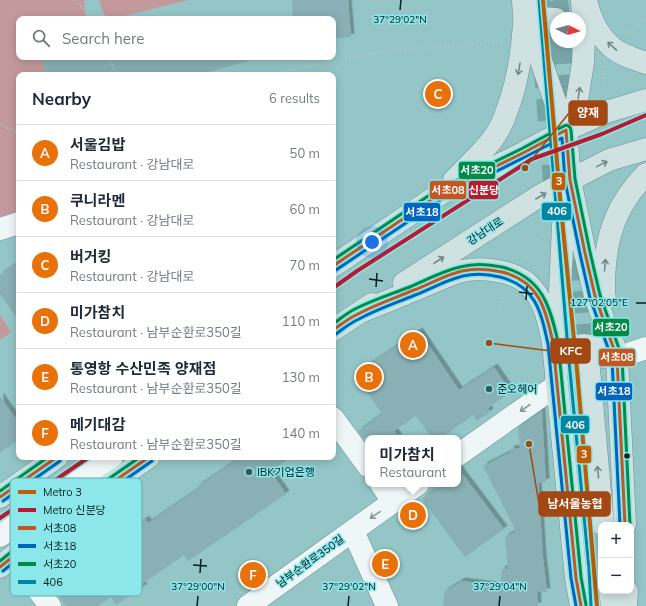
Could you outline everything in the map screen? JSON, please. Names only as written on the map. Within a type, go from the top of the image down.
[{"type":"main road","points":[[571,12],[576,0]]},
{"type":"main road","points":[[566,130],[577,100],[583,63],[584,38],[582,0]]},
{"type":"main road","points":[[586,0],[594,23],[609,44],[614,49],[626,56],[646,63]]},
{"type":"main road","points":[[525,5],[539,55],[566,130],[570,180],[595,296],[617,358]]},
{"type":"main road","points":[[525,5],[531,7],[536,14],[550,18]]},
{"type":"main road","points":[[440,194],[489,144],[505,116],[519,71],[525,5]]},
{"type":"main road","points":[[338,264],[440,194],[566,130],[606,112],[646,100]]},
{"type":"main road","name":"강남대로","points":[[336,328],[541,195],[610,160],[646,149]]},
{"type":"main road","points":[[625,522],[617,358],[604,292],[606,258],[611,229],[616,216],[635,186],[646,174]]},
{"type":"main road","points":[[556,382],[563,226],[570,180]]},
{"type":"main road","points":[[360,312],[462,271],[475,269],[502,272],[514,276],[526,282],[535,291],[541,301],[549,321],[553,343],[576,578],[581,606]]},
{"type":"main road","points":[[556,382],[558,364],[568,350],[577,346],[589,346],[596,348],[603,354],[608,362],[617,358]]},
{"type":"main road","points":[[591,606],[579,360],[603,522]]},
{"type":"main road","points":[[27,478],[53,460]]},
{"type":"main road","points":[[119,478],[145,460]]},
{"type":"main road","points":[[0,497],[10,490]]},
{"type":"main road","points":[[0,567],[10,559]]},
{"type":"main road","points":[[610,594],[612,606]]},
{"type":"main road","points":[[626,606],[627,594]]},
{"type":"street","points":[[0,229],[16,224]]},
{"type":"street","points":[[617,358],[646,348]]},
{"type":"street","points":[[461,454],[556,382]]},
{"type":"street","points":[[336,422],[365,462]]},
{"type":"street","points":[[82,478],[108,460]]},
{"type":"street","points":[[383,487],[393,502]]},
{"type":"street","name":"남부순환로350길","points":[[248,606],[414,487]]},
{"type":"street","points":[[0,536],[10,529]]},
{"type":"street","name":"남부순환로350길","points":[[353,531],[387,606]]},
{"type":"street","points":[[0,551],[10,546]]},
{"type":"street","points":[[43,596],[50,606]]},
{"type":"path","points":[[75,0],[88,16]]},
{"type":"path","points":[[623,37],[646,18]]},
{"type":"path","points":[[282,72],[385,51],[511,42]]},
{"type":"path","points":[[603,83],[603,77],[608,59]]},
{"type":"path","points":[[110,60],[115,72]]},
{"type":"path","points":[[0,124],[16,132]]},
{"type":"path","points":[[522,263],[539,237]]},
{"type":"path","points":[[498,310],[506,290]]},
{"type":"shaded area","points":[[0,0],[84,0],[86,16],[16,16],[16,60],[108,60],[111,72],[16,72],[16,213],[0,216]]},
{"type":"shaded area","points":[[99,0],[189,0],[124,16],[104,15]]},
{"type":"shaded area","points":[[0,315],[11,332],[0,340]]},
{"type":"building","points":[[292,0],[348,0],[351,37],[336,39],[336,16],[293,16]]},
{"type":"building","points":[[42,60],[248,60],[209,72],[45,72]]},
{"type":"building","points":[[16,264],[16,317],[0,294],[0,275]]},
{"type":"building","points":[[419,331],[459,390],[494,367],[511,392],[488,408],[490,412],[477,421],[473,415],[445,435],[430,435],[416,416],[394,431],[397,435],[365,435],[365,438],[363,438],[358,431],[382,414],[355,374]]},
{"type":"building","points":[[0,396],[16,419],[16,441],[0,453]]},
{"type":"building","points":[[542,411],[546,482],[538,483],[547,592],[537,591],[538,606],[443,606],[445,591],[462,581],[500,586],[502,569],[508,569],[505,537],[516,531],[483,466],[511,452],[510,449],[520,448],[518,428]]},
{"type":"building","points":[[237,460],[286,460],[270,471],[286,494],[188,561],[184,555],[142,584],[142,522],[146,519],[148,523],[198,489],[197,487]]},
{"type":"building","points":[[461,472],[504,529],[465,557],[422,499],[438,487],[461,487]]},
{"type":"building","points":[[59,596],[130,596],[116,605],[111,597],[98,606],[66,606]]},
{"type":"tunnel","points":[[539,0],[556,206]]},
{"type":"tunnel","points":[[557,0],[558,12]]},
{"type":"tunnel","points":[[561,48],[568,128]]},
{"type":"tunnel","points":[[579,258],[588,358]]},
{"type":"metro line","name":"3","points":[[543,0],[597,606]]},
{"type":"metro line","name":"신분당","points":[[336,286],[532,159],[602,134],[646,115]]},
{"type":"metro line","name":"신분당","points":[[58,478],[85,460]]},
{"type":"metro line","name":"신분당","points":[[0,518],[10,511]]},
{"type":"transit line","name":"406","points":[[539,0],[569,361],[589,568],[591,606]]},
{"type":"transit line","name":"서초20","points":[[336,258],[437,190],[521,149],[565,125],[569,126],[571,130],[575,179],[590,252],[600,295],[622,357],[630,522]]},
{"type":"transit line","name":"서초08","points":[[336,264],[440,194],[566,130],[570,180],[585,253],[595,296],[617,358],[625,522]]},
{"type":"transit line","name":"서초18","points":[[336,270],[443,198],[562,138],[565,181],[580,254],[590,298],[612,359],[620,522]]},
{"type":"transit line","name":"서초20","points":[[336,322],[367,303],[442,273],[470,265],[481,264],[502,267],[516,272],[535,286],[542,295],[552,316],[558,342],[581,577],[586,605]]},
{"type":"transit line","name":"서초08","points":[[336,328],[350,318],[370,308],[444,277],[472,269],[492,270],[515,276],[533,289],[544,308],[553,343],[576,578],[581,606]]},
{"type":"transit line","name":"서초18","points":[[336,334],[353,322],[373,312],[445,282],[472,274],[491,275],[512,281],[522,287],[529,294],[535,302],[543,321],[548,344],[571,578],[576,606]]},
{"type":"transit line","name":"서초20","points":[[18,478],[44,460]]},
{"type":"transit line","name":"서초08","points":[[27,478],[53,460]]},
{"type":"transit line","name":"서초20","points":[[110,478],[136,460]]},
{"type":"transit line","name":"서초08","points":[[119,478],[145,460]]},
{"type":"transit line","name":"서초18","points":[[36,478],[60,461]]},
{"type":"transit line","name":"서초18","points":[[128,478],[152,461]]},
{"type":"transit line","name":"서초20","points":[[0,491],[10,484]]},
{"type":"transit line","name":"서초08","points":[[0,497],[10,490]]},
{"type":"transit line","name":"서초18","points":[[3,501],[10,496]]},
{"type":"transit line","name":"서초20","points":[[0,561],[10,553]]},
{"type":"transit line","name":"서초08","points":[[0,567],[10,559]]},
{"type":"transit line","name":"서초18","points":[[3,571],[10,565]]},
{"type":"place","name":"버거킹","points":[[438,94]]},
{"type":"place","name":"양재","points":[[525,168]]},
{"type":"place","name":"KFC","points":[[489,343]]},
{"type":"place","name":"서울김밥","points":[[413,345]]},
{"type":"place","name":"쿠니라멘","points":[[369,377]]},
{"type":"place","name":"준오헤어","points":[[489,389]]},
{"type":"place","name":"남서울농협","points":[[529,444]]},
{"type":"place","name":"IBK기업은행","points":[[249,472]]},
{"type":"place","name":"미가참치","points":[[413,515]]},
{"type":"place","name":"통영항 수산민족 양재점","points":[[385,564]]},
{"type":"place","name":"메기대감","points":[[253,575]]}]
